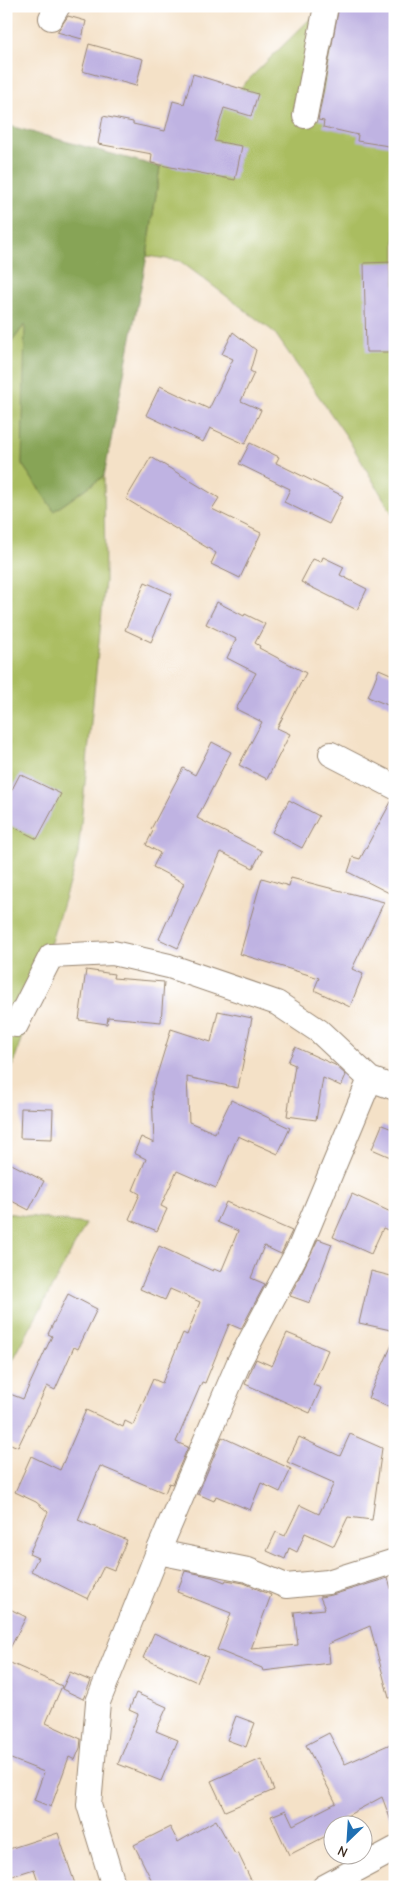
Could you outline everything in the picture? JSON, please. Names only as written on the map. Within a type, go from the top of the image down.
[{"type":"street","points":[[305,116],[326,6]]},
{"type":"street","points":[[331,754],[395,787]]},
{"type":"street","points":[[16,1025],[51,956],[113,953],[169,966],[277,1003],[319,1031],[370,1079],[395,1088]]},
{"type":"street","points":[[114,1887],[89,1805],[98,1702],[158,1552],[239,1362],[300,1247],[370,1079]]},
{"type":"street","points":[[158,1552],[248,1570],[286,1586],[328,1582],[395,1561]]},
{"type":"street","points":[[330,1885],[395,1849]]},
{"type":"green space","points":[[323,6],[395,6],[395,518],[347,437],[274,332],[180,261],[147,256],[160,167]]},
{"type":"green space","points":[[6,125],[160,167],[147,256],[104,476],[54,511],[22,464],[25,324],[6,350]]},
{"type":"green space","points":[[26,323],[22,464],[54,511],[104,476],[105,581],[78,854],[6,1088],[6,350]]},
{"type":"green space","points":[[6,1213],[86,1224],[6,1373]]},
{"type":"building","points":[[339,6],[374,6],[395,11],[395,147],[357,141],[358,135],[323,127],[324,121],[318,120]]},
{"type":"building","points":[[68,16],[86,21],[82,39],[57,32]]},
{"type":"building","points":[[89,44],[143,59],[136,86],[82,71]]},
{"type":"building","points":[[193,74],[258,94],[251,116],[224,108],[214,141],[242,146],[235,180],[151,163],[152,154],[98,144],[103,116],[165,131],[173,101],[184,104]]},
{"type":"building","points":[[395,262],[394,352],[366,352],[364,263]]},
{"type":"building","points":[[233,332],[256,350],[250,371],[254,373],[241,401],[261,410],[245,444],[210,428],[203,442],[146,415],[160,386],[209,409],[233,359],[222,354]]},
{"type":"building","points":[[250,443],[279,457],[276,463],[343,496],[329,524],[284,502],[290,489],[239,464]]},
{"type":"building","points":[[151,457],[219,498],[212,509],[261,533],[240,578],[211,564],[216,553],[126,499]]},
{"type":"building","points":[[323,557],[344,567],[340,575],[367,589],[357,610],[301,582],[313,559],[321,562]]},
{"type":"building","points":[[145,582],[172,594],[151,642],[125,630]]},
{"type":"building","points":[[217,602],[265,624],[255,643],[260,646],[259,648],[306,673],[277,728],[290,734],[267,779],[239,765],[262,722],[236,709],[256,673],[227,658],[236,639],[206,624]]},
{"type":"building","points":[[379,669],[395,676],[395,708],[368,697]]},
{"type":"building","points":[[212,742],[231,752],[197,818],[262,851],[253,868],[221,852],[178,948],[159,939],[184,883],[153,867],[160,853],[146,845],[153,831],[151,829],[183,768],[195,775]]},
{"type":"building","points":[[20,774],[61,794],[37,839],[6,823],[6,801]]},
{"type":"building","points":[[289,800],[319,816],[302,848],[272,832]]},
{"type":"building","points":[[392,800],[395,801],[395,896],[348,872],[353,857],[360,859]]},
{"type":"building","points":[[262,878],[289,886],[291,878],[384,902],[352,969],[363,974],[350,1007],[314,990],[319,978],[240,954]]},
{"type":"building","points":[[86,970],[114,974],[113,978],[164,982],[161,1022],[108,1017],[107,1024],[79,1020]]},
{"type":"building","points":[[218,1011],[252,1018],[238,1088],[187,1077],[189,1122],[215,1133],[231,1100],[290,1128],[278,1154],[238,1136],[216,1188],[177,1171],[161,1206],[167,1209],[157,1231],[129,1219],[140,1194],[133,1190],[146,1159],[134,1153],[141,1137],[154,1143],[152,1091],[171,1029],[211,1042]]},
{"type":"building","points":[[295,1047],[335,1065],[346,1075],[341,1086],[323,1078],[316,1120],[287,1116],[295,1065],[288,1062]]},
{"type":"building","points":[[21,1108],[53,1109],[52,1139],[20,1138]]},
{"type":"building","points":[[382,1125],[395,1130],[395,1159],[372,1149]]},
{"type":"building","points":[[6,1161],[44,1181],[29,1210],[6,1198]]},
{"type":"building","points":[[352,1194],[395,1214],[395,1233],[383,1228],[371,1254],[333,1237]]},
{"type":"building","points":[[226,1202],[292,1231],[281,1254],[264,1246],[251,1278],[265,1284],[241,1329],[229,1324],[205,1383],[202,1382],[176,1442],[188,1447],[172,1484],[169,1483],[165,1493],[100,1466],[78,1520],[127,1540],[114,1570],[104,1566],[88,1599],[31,1571],[38,1558],[29,1554],[48,1512],[36,1502],[15,1492],[31,1456],[60,1470],[86,1410],[123,1427],[125,1421],[133,1425],[153,1379],[162,1383],[183,1333],[187,1335],[200,1302],[170,1289],[165,1300],[140,1289],[159,1246],[213,1271],[214,1269],[221,1272],[238,1231],[217,1222]]},
{"type":"building","points":[[318,1239],[332,1244],[310,1303],[290,1296]]},
{"type":"building","points":[[371,1271],[395,1277],[395,1331],[359,1323]]},
{"type":"building","points":[[68,1294],[97,1309],[78,1349],[74,1347],[55,1390],[47,1386],[18,1447],[6,1442],[9,1430],[6,1429],[6,1402],[10,1394],[23,1399],[52,1336],[48,1334]]},
{"type":"building","points":[[287,1333],[328,1350],[313,1385],[321,1388],[310,1413],[245,1384],[256,1359],[272,1366]]},
{"type":"building","points":[[395,1338],[395,1410],[368,1398]]},
{"type":"building","points":[[350,1434],[382,1448],[372,1520],[348,1517],[334,1546],[305,1533],[297,1552],[289,1548],[285,1559],[267,1551],[276,1532],[285,1536],[300,1505],[319,1514],[334,1483],[287,1462],[299,1437],[340,1456]]},
{"type":"building","points":[[222,1437],[291,1469],[280,1492],[261,1483],[250,1510],[216,1496],[214,1501],[198,1494]]},
{"type":"building","points":[[185,1571],[225,1582],[226,1580],[244,1583],[271,1595],[251,1649],[298,1645],[294,1612],[325,1609],[320,1597],[388,1578],[395,1601],[395,1697],[389,1698],[370,1626],[328,1644],[330,1663],[263,1671],[262,1668],[217,1650],[231,1613],[177,1592]]},
{"type":"building","points":[[6,1607],[26,1617],[6,1656]]},
{"type":"building","points":[[154,1633],[208,1657],[197,1682],[143,1658]]},
{"type":"building","points":[[6,1661],[62,1686],[46,1723],[81,1739],[80,1748],[75,1760],[69,1757],[51,1807],[34,1800],[44,1772],[6,1757]]},
{"type":"building","points":[[70,1672],[91,1681],[83,1699],[62,1689]]},
{"type":"building","points":[[136,1693],[167,1707],[156,1731],[178,1740],[161,1781],[118,1764],[138,1714],[129,1710]]},
{"type":"building","points":[[236,1716],[255,1723],[246,1747],[227,1740]]},
{"type":"building","points":[[329,1733],[345,1764],[395,1742],[395,1826],[393,1826],[382,1797],[347,1816],[324,1816],[324,1837],[289,1855],[271,1816],[286,1810],[293,1825],[336,1803],[306,1745]]},
{"type":"building","points":[[261,1759],[274,1790],[225,1811],[211,1781]]},
{"type":"building","points":[[216,1820],[235,1854],[238,1853],[251,1880],[238,1887],[155,1887],[134,1845],[170,1827],[178,1842]]},
{"type":"building","points":[[58,1833],[76,1887],[40,1887],[34,1869],[6,1878],[6,1850]]}]
